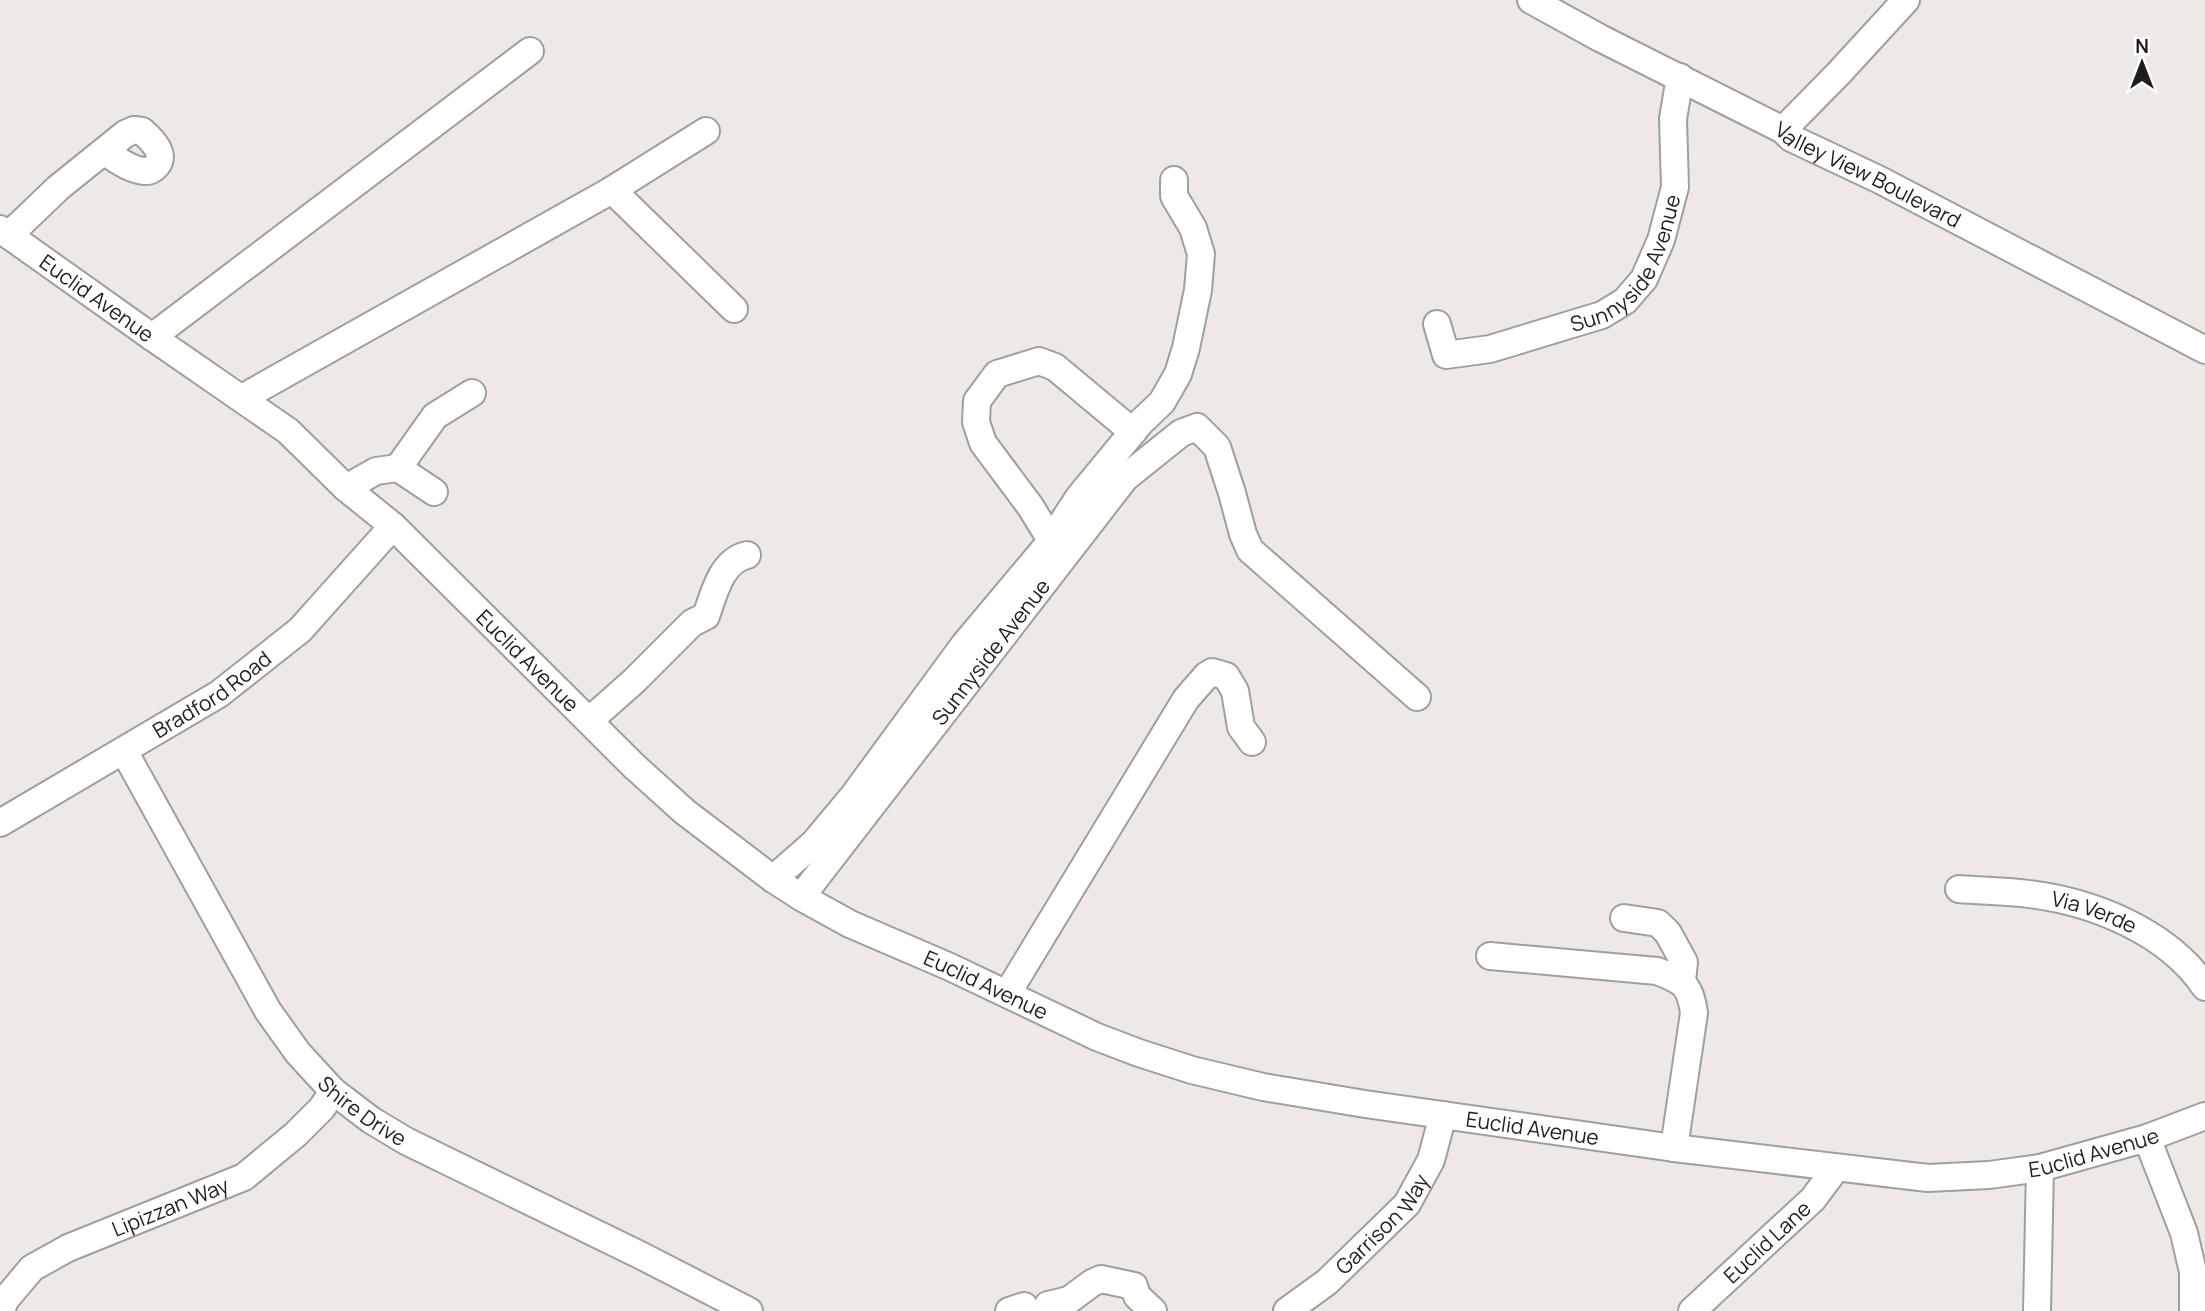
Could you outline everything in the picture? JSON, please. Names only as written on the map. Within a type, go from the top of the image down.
[{"type":"street","name":"Valley View Boulevard","points":[[1531,0],[1600,38],[1783,130],[1791,138],[1881,180],[2205,350]]},
{"type":"street","points":[[1783,130],[1906,0]]},
{"type":"street","points":[[152,337],[530,51]]},
{"type":"street","name":"Sunnyside Avenue","points":[[1437,324],[1446,355],[1490,349],[1602,315],[1625,301],[1644,279],[1661,240],[1673,195],[1673,119],[1680,77]]},
{"type":"street","points":[[242,398],[612,190],[706,131]]},
{"type":"street","points":[[5,232],[104,151]]},
{"type":"street","points":[[773,879],[814,843],[854,795],[964,645],[1051,540],[1079,497],[1133,432],[1162,402],[1178,374],[1186,348],[1198,290],[1201,254],[1193,228],[1174,196],[1174,180]]},
{"type":"street","points":[[612,190],[734,309]]},
{"type":"street","name":"Euclid Avenue","points":[[5,232],[288,431],[346,488],[393,526],[634,766],[685,811],[773,879],[850,924],[1097,1037],[1192,1070],[1263,1087],[1674,1148],[1928,1178],[1989,1175],[2040,1168],[2147,1138],[2205,1116]]},
{"type":"street","points":[[1051,540],[1030,506],[983,443],[976,422],[977,401],[997,374],[1039,361],[1055,367],[1133,432]]},
{"type":"street","points":[[398,468],[435,416],[472,393]]},
{"type":"street","name":"Sunnyside Avenue","points":[[801,897],[1125,478],[1181,433],[1197,427],[1217,447],[1250,550],[1417,697]]},
{"type":"street","points":[[346,488],[376,471],[398,468],[434,492]]},
{"type":"street","name":"Bradford Road","points":[[0,823],[219,694],[300,630],[393,526]]},
{"type":"street","points":[[590,720],[692,623],[706,616],[719,580],[733,562],[747,555]]},
{"type":"street","points":[[1007,994],[1186,699],[1207,675],[1212,672],[1219,673],[1230,681],[1235,691],[1241,727],[1252,742]]},
{"type":"street","name":"Shire Drive","points":[[124,751],[268,1011],[298,1053],[333,1091],[371,1120],[406,1141],[749,1311]]},
{"type":"street","name":"Via Verde","points":[[1959,889],[2032,894],[2094,909],[2139,928],[2165,944],[2205,987]]},
{"type":"street","points":[[1625,918],[1658,923],[1668,933],[1684,962],[1682,981]]},
{"type":"street","points":[[1490,956],[1657,971],[1682,981],[1692,996],[1694,1013],[1674,1148]]},
{"type":"street","name":"Lipizzan Way","points":[[1,1311],[5,1300],[32,1268],[68,1248],[244,1177],[296,1134],[322,1108],[333,1091]]},
{"type":"street","name":"Garrison Way","points":[[1287,1311],[1326,1282],[1408,1204],[1431,1160],[1443,1115]]},
{"type":"street","points":[[2147,1138],[2183,1233],[2193,1272],[2193,1311]]},
{"type":"street","name":"Euclid Lane","points":[[1692,1311],[1812,1199],[1836,1168]]},
{"type":"street","points":[[2037,1311],[2040,1168]]},
{"type":"street","points":[[1027,1307],[1069,1300],[1101,1279],[1134,1286],[1137,1296],[1153,1311]]}]
